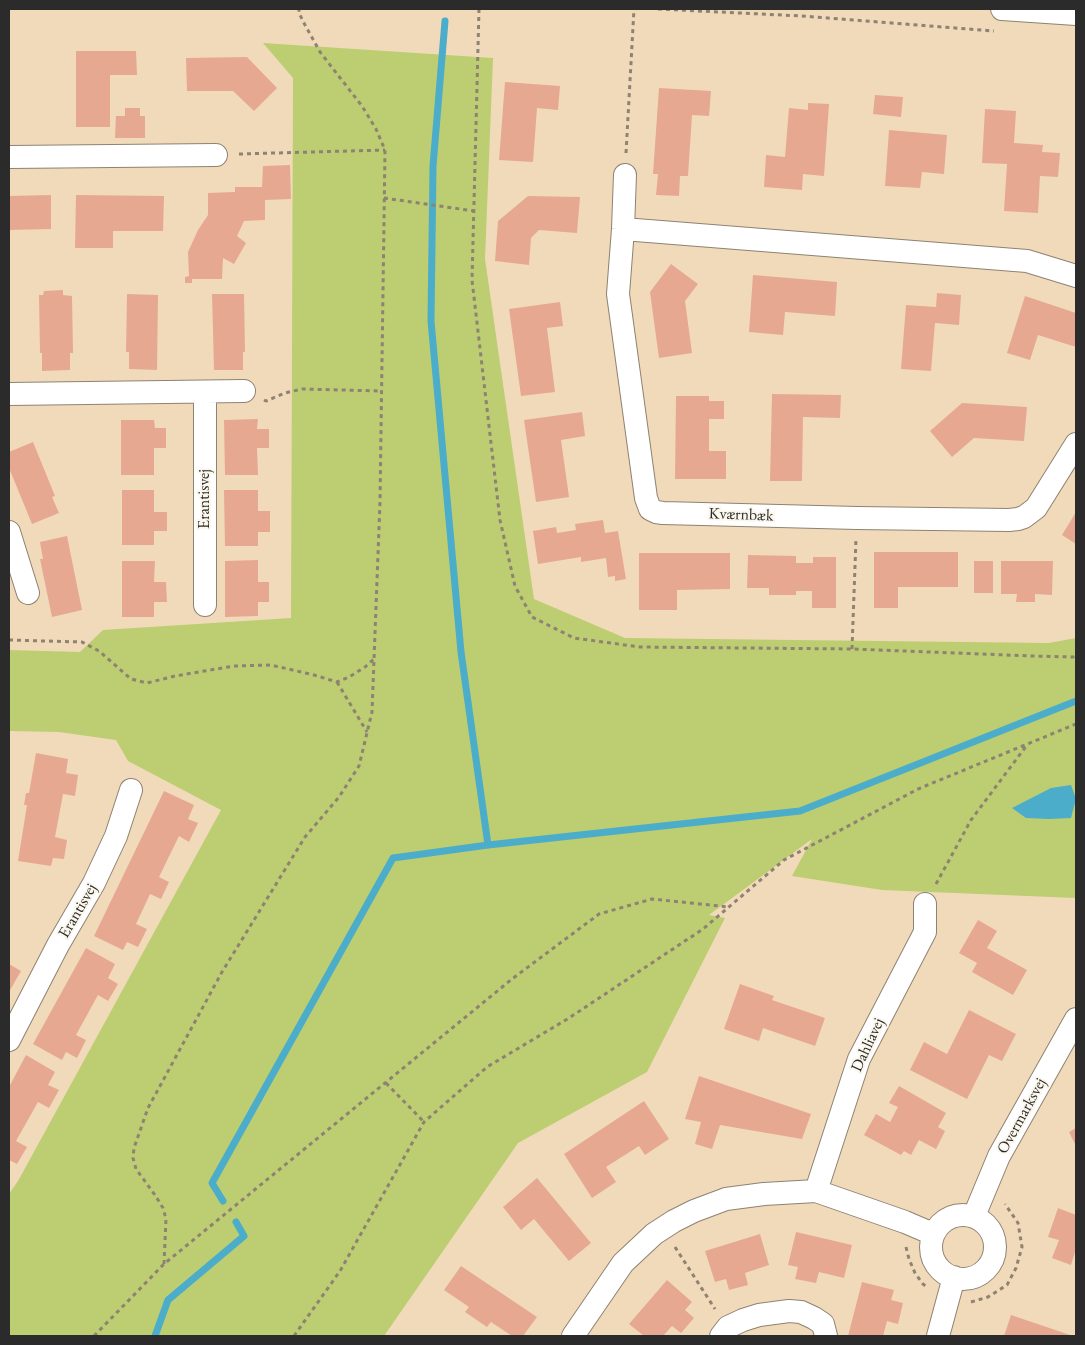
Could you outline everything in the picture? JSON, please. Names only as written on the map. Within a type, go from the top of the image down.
[{"type":"street","points":[[1002,9],[1076,14]]},
{"type":"street","points":[[9,157],[216,155]]},
{"type":"street","name":"Kværnbæk","points":[[625,175],[618,294],[646,498],[650,509],[663,513],[1009,520],[1024,517],[1036,508],[1076,444]]},
{"type":"street","points":[[623,229],[1027,261],[1076,276]]},
{"type":"street","points":[[9,394],[244,391]]},
{"type":"street","name":"Erantisvej","points":[[205,392],[206,605]]},
{"type":"street","points":[[9,532],[28,593]]},
{"type":"street","name":"Erantisvej","points":[[11,1031],[94,883],[116,836],[130,790]]},
{"type":"street","name":"Dahliavej","points":[[816,1191],[859,1059],[925,932],[925,904]]},
{"type":"street","name":"Overmarksvej","points":[[974,1216],[999,1156],[1076,1019]]},
{"type":"street","points":[[573,1336],[623,1263],[654,1234],[694,1211],[726,1199],[764,1194],[816,1191],[905,1222],[933,1234]]},
{"type":"street","points":[[955,1215],[974,1216],[984,1221],[991,1230],[995,1240],[992,1262],[985,1271],[976,1277],[965,1279],[944,1273],[936,1265],[932,1255],[931,1244],[933,1234],[946,1219],[955,1215]]},
{"type":"street","points":[[938,1336],[954,1277]]},
{"type":"street","points":[[724,1332],[743,1320],[759,1315],[789,1311],[801,1312],[823,1324],[826,1336]]},
{"type":"path","points":[[164,1264],[166,1218],[163,1208],[136,1169],[132,1158],[148,1108],[232,955],[305,837],[338,797],[359,766],[372,712],[380,502],[385,150],[376,129],[362,106],[320,52],[299,9]]},
{"type":"path","points":[[625,175],[634,9]]},
{"type":"path","points":[[658,9],[802,16],[1002,32]]},
{"type":"path","points":[[216,155],[385,150]]},
{"type":"path","points":[[384,198],[474,211]]},
{"type":"path","points":[[244,391],[266,401],[284,393],[302,389],[381,391]]},
{"type":"path","points":[[852,649],[857,518]]},
{"type":"path","points":[[9,640],[82,642],[99,651],[132,679],[147,683],[175,676],[234,666],[271,665],[337,682],[365,667],[374,658]]},
{"type":"path","points":[[337,682],[367,732]]},
{"type":"path","points":[[294,1336],[340,1270],[424,1122],[487,1067],[569,1018],[703,929],[784,860],[918,789],[1076,724]]},
{"type":"path","points":[[925,904],[971,820],[1027,744]]},
{"type":"path","points":[[94,1336],[164,1264],[512,979],[599,914],[652,899],[729,907]]},
{"type":"path","points":[[386,1083],[424,1122]]},
{"type":"path","points":[[898,1244],[906,1247],[915,1273],[933,1293],[947,1300],[968,1302],[988,1297],[1007,1285],[1016,1268],[1022,1247],[1018,1223],[1005,1205],[1005,1196]]},
{"type":"path","points":[[669,1251],[682,1242]]},
{"type":"path","points":[[675,1246],[724,1332]]},
{"type":"green space","points":[[263,43],[493,58],[485,259],[534,599],[625,638],[1049,643],[1076,638],[1076,898],[882,890],[792,876],[812,839],[709,915],[725,918],[647,1072],[518,1143],[384,1336],[9,1336],[9,1194],[18,1181],[221,810],[128,761],[116,740],[59,732],[9,731],[9,650],[80,652],[103,630],[291,618],[293,78]]},
{"type":"water","points":[[1071,785],[1076,799],[1071,818],[1026,818],[1012,808],[1051,788]]},
{"type":"building","points":[[76,51],[136,51],[137,75],[110,75],[110,127],[76,127]]},
{"type":"building","points":[[247,57],[277,88],[254,111],[233,91],[187,91],[186,58]]},
{"type":"building","points":[[505,82],[560,86],[558,110],[537,108],[533,162],[499,160]]},
{"type":"building","points":[[659,88],[711,91],[709,116],[692,115],[688,176],[680,176],[679,196],[656,195],[658,174],[653,174]]},
{"type":"building","points":[[875,95],[903,97],[901,117],[873,114]]},
{"type":"building","points":[[808,103],[829,104],[824,176],[803,174],[802,190],[764,187],[766,155],[785,157],[789,108],[808,110]]},
{"type":"building","points":[[125,108],[140,108],[140,116],[145,116],[145,138],[115,138],[116,116],[125,116]]},
{"type":"building","points":[[985,109],[1016,111],[1014,143],[1043,145],[1042,152],[1060,153],[1058,177],[1040,176],[1038,213],[1004,211],[1007,164],[982,163]]},
{"type":"building","points":[[889,130],[947,135],[944,174],[922,172],[920,188],[885,186]]},
{"type":"building","points":[[290,165],[291,199],[265,200],[265,220],[244,221],[237,236],[246,243],[234,264],[223,258],[222,279],[192,279],[192,283],[185,283],[185,277],[189,276],[188,252],[198,230],[208,215],[208,193],[235,192],[235,187],[262,187],[263,166]]},
{"type":"building","points":[[51,195],[51,229],[9,230],[9,196]]},
{"type":"building","points":[[76,195],[164,196],[163,231],[113,231],[113,248],[75,248]]},
{"type":"building","points":[[528,196],[580,197],[577,233],[539,230],[531,238],[529,265],[495,261],[498,221]]},
{"type":"building","points":[[671,264],[698,284],[685,301],[692,353],[659,358],[650,292]]},
{"type":"building","points":[[753,275],[837,282],[835,316],[785,312],[783,335],[749,332]]},
{"type":"building","points":[[63,290],[63,295],[72,296],[73,353],[70,353],[70,370],[42,371],[39,295],[43,295],[44,291]]},
{"type":"building","points":[[937,293],[961,295],[959,325],[935,323],[931,371],[901,369],[906,305],[936,307]]},
{"type":"building","points":[[127,294],[158,295],[157,370],[129,369],[129,352],[126,352]]},
{"type":"building","points":[[212,294],[244,294],[245,352],[243,352],[243,370],[214,370]]},
{"type":"building","points":[[1025,296],[1076,313],[1076,347],[1038,335],[1030,360],[1007,353]]},
{"type":"building","points":[[560,302],[563,326],[547,328],[555,392],[521,396],[509,309]]},
{"type":"building","points":[[772,394],[841,395],[840,418],[803,417],[802,481],[770,481]]},
{"type":"building","points":[[676,396],[709,396],[709,401],[724,401],[724,419],[709,419],[709,451],[726,451],[726,479],[675,479]]},
{"type":"building","points":[[962,403],[1027,407],[1024,441],[974,438],[952,457],[930,431]]},
{"type":"building","points":[[582,412],[585,436],[561,440],[569,497],[536,502],[524,420]]},
{"type":"building","points":[[258,419],[257,429],[269,429],[269,448],[257,448],[258,475],[225,475],[224,420]]},
{"type":"building","points":[[121,420],[154,420],[155,428],[166,428],[166,448],[154,448],[154,475],[121,475]]},
{"type":"building","points":[[33,442],[55,496],[52,497],[59,513],[32,524],[9,468],[9,452]]},
{"type":"building","points":[[122,490],[154,490],[154,512],[167,512],[167,531],[154,531],[154,545],[122,545]]},
{"type":"building","points":[[224,490],[258,490],[258,511],[270,511],[270,532],[258,532],[258,546],[225,546]]},
{"type":"building","points":[[1076,512],[1076,544],[1062,535]]},
{"type":"building","points":[[603,520],[605,533],[618,531],[626,579],[615,581],[615,576],[608,577],[606,558],[581,562],[581,557],[538,564],[533,531],[556,527],[557,533],[576,530],[575,524]]},
{"type":"building","points":[[67,536],[82,610],[52,617],[40,559],[43,559],[40,542]]},
{"type":"building","points":[[874,552],[958,552],[958,587],[898,587],[898,608],[874,608]]},
{"type":"building","points":[[639,553],[730,553],[730,589],[677,590],[677,610],[639,610]]},
{"type":"building","points":[[748,555],[796,556],[796,563],[813,563],[813,557],[836,557],[836,608],[812,608],[812,591],[796,591],[796,595],[769,595],[769,588],[747,588]]},
{"type":"building","points":[[258,560],[258,582],[269,582],[269,602],[258,602],[258,616],[225,617],[225,561]]},
{"type":"building","points":[[122,561],[155,561],[154,582],[166,582],[167,602],[154,602],[154,617],[122,617]]},
{"type":"building","points":[[974,561],[993,561],[993,593],[974,593]]},
{"type":"building","points":[[1001,561],[1053,561],[1052,595],[1035,594],[1035,602],[1016,602],[1017,594],[1001,594]]},
{"type":"building","points":[[36,753],[68,759],[66,773],[78,775],[75,796],[63,794],[55,837],[67,840],[64,859],[53,858],[51,866],[18,861],[27,805],[24,805],[26,793],[29,793]]},
{"type":"building","points":[[164,791],[194,805],[188,819],[198,823],[189,842],[179,836],[159,877],[169,882],[161,899],[150,894],[136,924],[147,929],[138,947],[127,942],[123,950],[94,936]]},
{"type":"building","points":[[978,920],[997,931],[987,948],[1027,970],[1013,995],[972,972],[977,963],[959,953]]},
{"type":"building","points":[[86,948],[115,964],[108,978],[118,984],[108,1001],[98,995],[76,1035],[86,1040],[77,1058],[66,1052],[62,1060],[33,1044]]},
{"type":"building","points":[[9,964],[21,971],[9,992]]},
{"type":"building","points":[[740,984],[774,996],[772,1000],[825,1018],[815,1046],[763,1028],[759,1041],[724,1029]]},
{"type":"building","points":[[969,1010],[1016,1034],[1002,1061],[989,1055],[967,1099],[910,1070],[924,1042],[947,1054]]},
{"type":"building","points":[[26,1055],[55,1072],[48,1085],[59,1090],[49,1108],[38,1102],[16,1141],[27,1147],[17,1164],[9,1160],[9,1087]]},
{"type":"building","points":[[699,1076],[811,1114],[802,1139],[720,1125],[712,1149],[695,1144],[701,1122],[685,1119]]},
{"type":"building","points":[[899,1086],[946,1113],[938,1127],[945,1131],[936,1149],[919,1140],[911,1155],[904,1151],[901,1155],[864,1135],[876,1114],[890,1122],[898,1107],[889,1103]]},
{"type":"building","points":[[644,1101],[669,1139],[645,1155],[639,1146],[606,1167],[616,1182],[592,1198],[564,1154]]},
{"type":"building","points":[[1076,1128],[1076,1146],[1069,1132]]},
{"type":"building","points":[[537,1178],[591,1243],[569,1261],[534,1219],[521,1230],[503,1207]]},
{"type":"building","points":[[1058,1208],[1076,1215],[1076,1249],[1071,1265],[1052,1258],[1059,1240],[1048,1237]]},
{"type":"building","points":[[796,1232],[852,1245],[844,1278],[819,1272],[816,1283],[795,1279],[798,1267],[788,1265]]},
{"type":"building","points":[[760,1234],[769,1265],[745,1273],[748,1285],[729,1290],[726,1279],[715,1282],[705,1251]]},
{"type":"building","points":[[461,1266],[537,1317],[523,1336],[512,1336],[491,1322],[487,1327],[465,1312],[469,1307],[444,1290]]},
{"type":"building","points":[[667,1280],[692,1302],[685,1310],[694,1318],[681,1333],[672,1326],[663,1336],[644,1336],[629,1324]]},
{"type":"building","points":[[862,1282],[894,1290],[891,1300],[903,1303],[898,1324],[887,1321],[883,1336],[848,1336]]},
{"type":"building","points":[[1011,1315],[1073,1336],[1004,1336]]},
{"type":"waterway","points":[[223,1201],[212,1183],[393,858],[488,845],[461,652],[431,321],[433,166],[445,21]]},
{"type":"waterway","points":[[488,845],[800,811],[1076,701]]},
{"type":"waterway","points":[[155,1336],[168,1300],[244,1236],[236,1222]]}]
